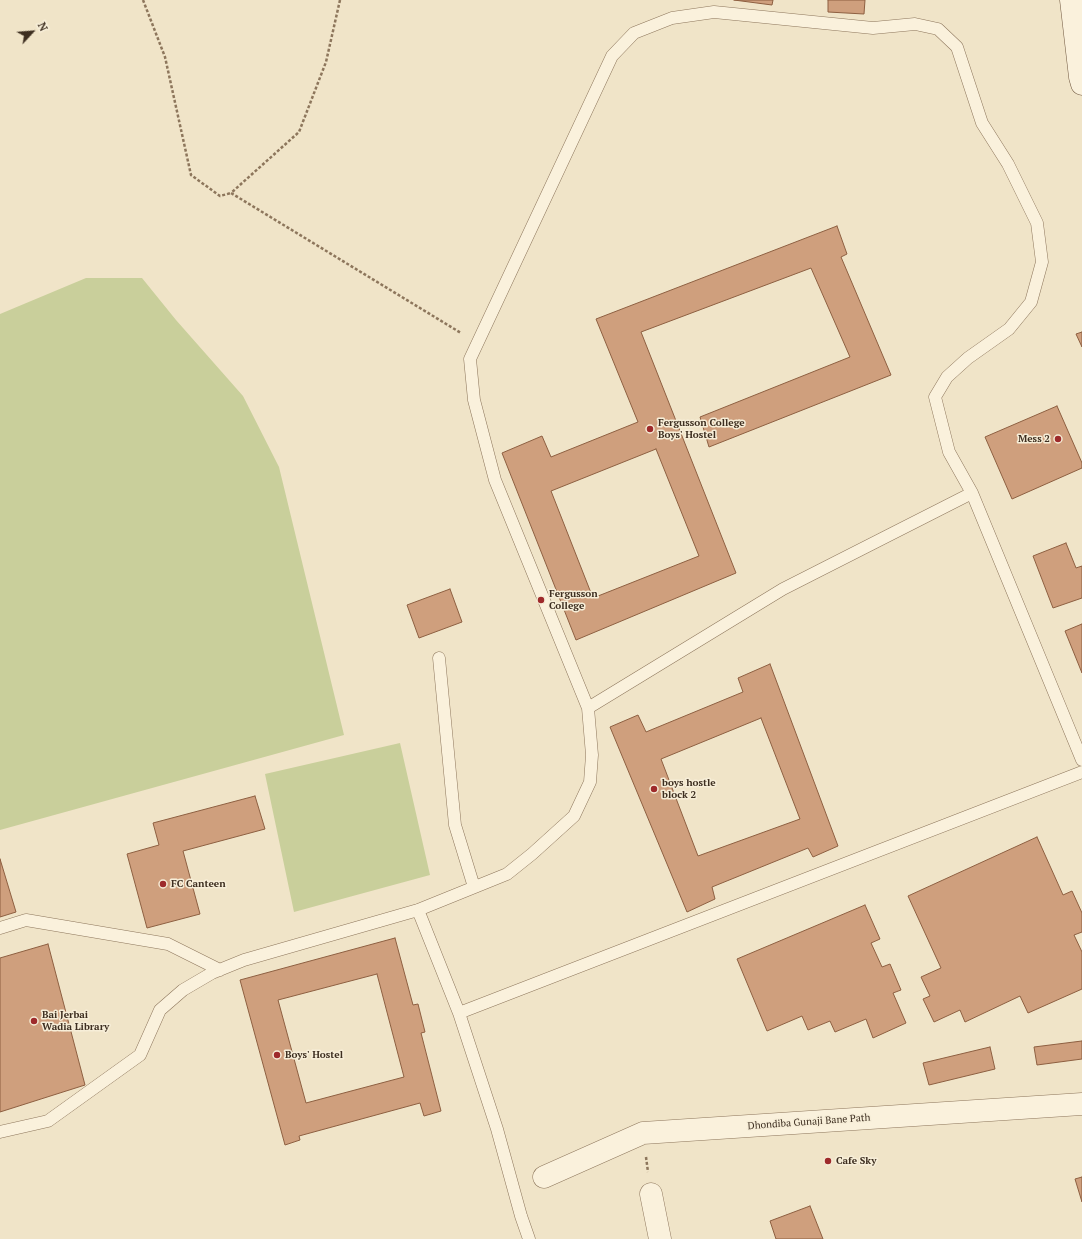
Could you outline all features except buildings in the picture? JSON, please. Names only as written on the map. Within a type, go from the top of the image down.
[{"type":"street","points":[[1071,0],[1082,84]]},
{"type":"street","name":"Dhondiba Gunaji Bane Path","points":[[544,1177],[643,1132],[1082,1104]]},
{"type":"street","points":[[650,1186],[660,1239]]},
{"type":"lane","points":[[0,1132],[48,1121],[140,1054],[160,1010],[183,990],[220,970],[244,960],[418,910],[507,874],[532,854],[574,816],[590,782],[592,755],[588,708],[495,480],[474,400],[470,359],[612,56],[634,33],[672,18],[714,12],[873,28],[915,24],[938,29],[957,47],[982,123],[1008,164],[1038,223],[1042,262],[1031,302],[1023,313],[1009,329],[968,358],[947,377],[935,397],[949,452],[972,493],[1082,760]]},
{"type":"lane","points":[[588,708],[783,589],[972,493]]},
{"type":"lane","points":[[439,658],[454,825],[474,887]]},
{"type":"lane","points":[[459,1013],[1082,772]]},
{"type":"lane","points":[[418,910],[459,1013],[497,1129],[521,1216],[529,1239]]},
{"type":"lane","points":[[0,928],[26,920],[168,944],[220,970]]},
{"type":"path","points":[[143,0],[165,57],[191,175],[220,196],[231,193],[299,132],[326,62],[340,0]]},
{"type":"path","points":[[231,193],[477,343]]},
{"type":"path","points":[[646,1156],[650,1186]]},
{"type":"green space","points":[[86,278],[142,278],[176,320],[243,396],[279,467],[344,735],[0,830],[0,314]]},
{"type":"green space","points":[[400,743],[430,875],[294,912],[265,774]]},
{"type":"place","name":"Fergusson College Boys' Hostel","points":[[650,429]]},
{"type":"place","name":"Mess 2","points":[[1058,439]]},
{"type":"place","name":"Fergusson College","points":[[541,600]]},
{"type":"place","name":"boys hostle block 2","points":[[654,789]]},
{"type":"place","name":"FC Canteen","points":[[163,884]]},
{"type":"place","name":"Bai Jerbai Wadia Library","points":[[34,1021]]},
{"type":"place","name":"Boys' Hostel","points":[[277,1055]]},
{"type":"place","name":"Cafe Sky","points":[[828,1161]]}]
